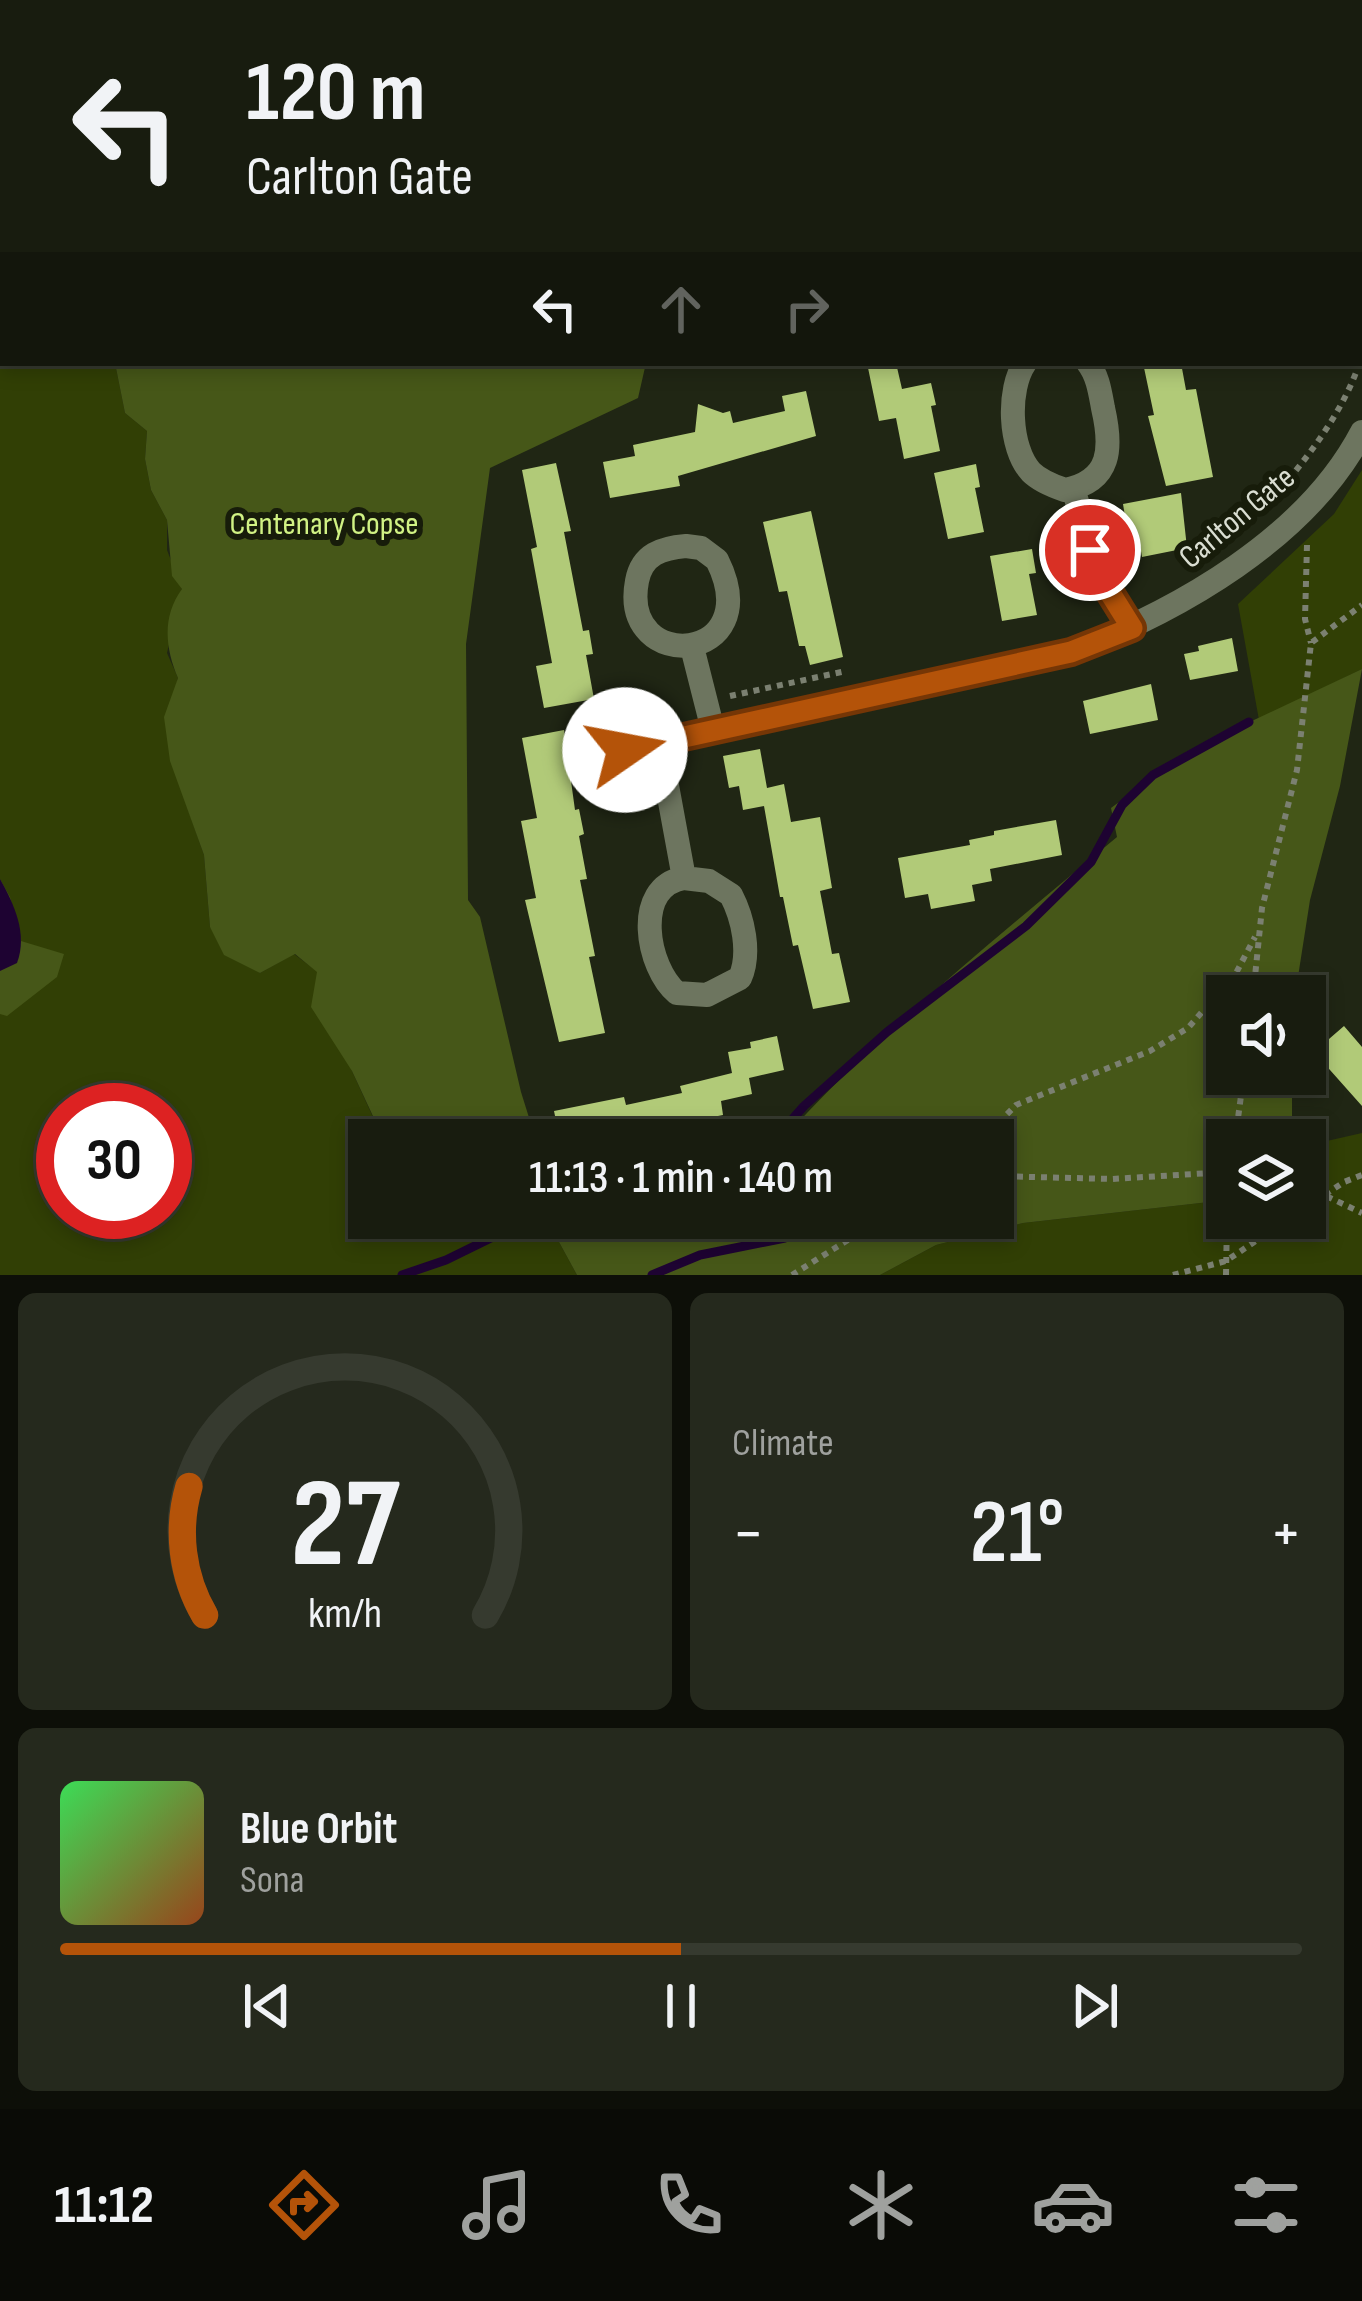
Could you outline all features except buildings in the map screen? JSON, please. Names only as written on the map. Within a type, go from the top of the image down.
[{"type":"street","points":[[1023,366],[1012,397],[1022,458],[1043,481],[1072,489],[1094,476],[1110,446],[1090,366]]},
{"type":"street","name":"Carlton Gate","points":[[625,750],[1071,652],[1132,628],[1207,586],[1291,520],[1354,447],[1362,431]]},
{"type":"street","points":[[1072,489],[1102,580],[1132,628]]},
{"type":"street","points":[[701,548],[717,560],[723,574],[727,615],[710,639],[692,647],[670,646],[653,638],[641,616],[636,588],[641,569],[664,549],[701,548]]},
{"type":"street","points":[[692,647],[713,730]]},
{"type":"street","points":[[658,742],[684,878]]},
{"type":"street","points":[[684,878],[709,880],[731,895],[742,932],[747,958],[740,978],[707,995],[677,993],[664,981],[649,917],[657,895],[670,882],[684,878]]},
{"type":"path","points":[[1254,975],[1257,934],[1298,770],[1311,643],[1304,594],[1307,536]]},
{"type":"path","points":[[1311,643],[1362,605]]},
{"type":"path","points":[[1002,1119],[1016,1105],[1150,1051],[1188,1028],[1236,973],[1257,934]]},
{"type":"path","points":[[1014,1176],[1206,1173]]},
{"type":"path","points":[[1326,1194],[1362,1175]]},
{"type":"path","points":[[1326,1195],[1362,1213]]},
{"type":"path","points":[[792,1275],[849,1239]]},
{"type":"path","points":[[1226,1275],[1227,1239]]},
{"type":"path","points":[[1173,1275],[1226,1261],[1259,1239]]},
{"type":"green space","points":[[0,366],[116,366],[125,413],[147,431],[145,459],[151,490],[167,520],[167,550],[182,589],[167,653],[178,678],[174,694],[183,795],[204,855],[210,927],[260,973],[294,954],[318,972],[374,1119],[348,1119],[348,1239],[558,1239],[577,1275],[0,1275]]},
{"type":"green space","name":"Centenary Copse","points":[[116,366],[645,366],[638,398],[490,468],[466,644],[468,900],[480,917],[529,1119],[374,1119],[352,1071],[311,1007],[317,972],[295,954],[260,973],[224,955],[210,927],[204,855],[170,761],[164,717],[178,678],[168,644],[169,621],[182,589],[172,576],[167,520],[151,490],[145,459],[147,431],[125,413]]},
{"type":"green space","points":[[1362,470],[1362,669],[1259,720],[1238,604],[1334,514]]},
{"type":"green space","points":[[1362,669],[1340,786],[1310,900],[1298,975],[1206,975],[1206,1095],[1292,1095],[1292,1119],[1206,1119],[1206,1202],[1014,1225],[1014,1119],[802,1119],[902,1020],[1117,837],[1111,808],[1186,752]]},
{"type":"green space","points":[[0,879],[10,897],[21,941],[64,954],[57,977],[7,1016],[0,1014]]},
{"type":"green space","points":[[1362,1133],[1362,1275],[880,1275],[936,1245],[960,1239],[1014,1239],[1014,1225],[1023,1223],[1206,1202],[1206,1239],[1326,1239],[1326,1141]]},
{"type":"green space","points":[[960,1239],[936,1245],[880,1275],[577,1275],[559,1242]]},
{"type":"shaded area","points":[[0,879],[14,909],[21,941],[17,963],[0,971]]},
{"type":"waterway","points":[[793,1119],[887,1032],[1026,926],[1091,862],[1122,805],[1153,775],[1249,722]]},
{"type":"waterway","points":[[402,1275],[489,1239]]},
{"type":"waterway","points":[[652,1275],[700,1255],[780,1239]]},
{"type":"route","points":[[625,750],[1071,652],[1132,628],[1102,580],[1090,550]]}]
